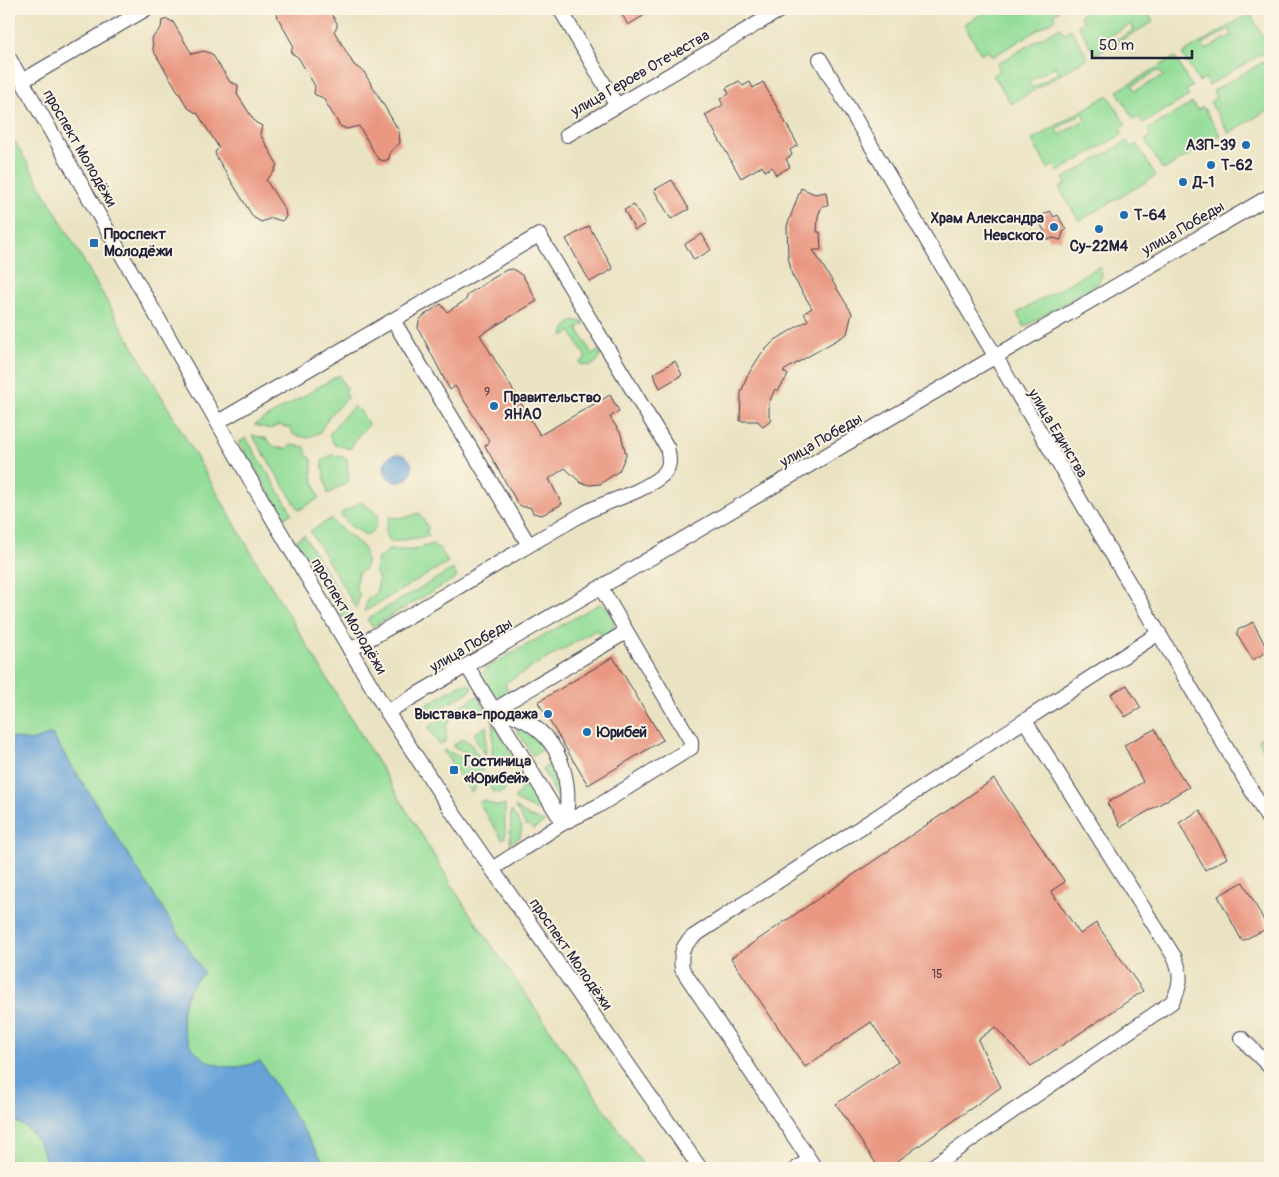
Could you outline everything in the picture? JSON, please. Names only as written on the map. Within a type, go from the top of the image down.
[{"type":"street","points":[[22,81],[146,9]]},
{"type":"street","points":[[560,9],[617,106]]},
{"type":"street","name":"улица Героев Отечества","points":[[567,135],[782,9]]},
{"type":"street","name":"проспект Молодёжи","points":[[9,58],[278,528],[388,712],[492,869],[700,1168]]},
{"type":"street","name":"улица Единства","points":[[820,59],[994,357],[1270,822]]},
{"type":"street","name":"улица Победы","points":[[388,712],[1270,196]]},
{"type":"street","points":[[218,422],[539,235],[667,447],[670,459],[667,470],[659,478],[637,492],[583,513],[350,650]]},
{"type":"street","points":[[393,320],[529,545]]},
{"type":"street","points":[[492,869],[563,823],[598,806],[691,748],[692,740],[600,588]]},
{"type":"street","points":[[494,710],[626,632]]},
{"type":"street","points":[[797,1168],[812,1164],[682,969],[680,957],[683,945],[1159,633]]},
{"type":"street","points":[[467,666],[563,823]]},
{"type":"street","points":[[494,710],[520,717],[541,731],[548,739],[566,778],[568,805],[563,823]]},
{"type":"street","points":[[930,1168],[1172,1002],[1179,989],[1181,973],[1176,958],[1025,721]]},
{"type":"street","points":[[1241,1038],[1270,1067]]},
{"type":"green space","points":[[990,9],[1058,9],[1059,11],[1053,14],[1056,19],[992,57],[988,51],[981,54],[964,24]]},
{"type":"green space","points":[[1091,9],[1146,9],[1153,22],[1095,55],[1078,25],[1083,22],[1080,15]],"holes":[[[1131,24],[1134,30],[1107,45],[1104,39]]]},
{"type":"green space","points":[[1250,13],[1270,49],[1209,85],[1205,78],[1199,82],[1182,54]],"holes":[[[1229,29],[1232,35],[1205,50],[1202,44]]]},
{"type":"green space","points":[[1060,27],[1064,33],[1071,29],[1088,58],[1011,104],[993,75],[1000,70],[997,64]],"holes":[[[1056,66],[1059,72],[1032,88],[1029,82]]]},
{"type":"green space","points":[[1175,57],[1192,87],[1186,90],[1189,96],[1143,123],[1139,117],[1134,120],[1117,91]],"holes":[[[1159,70],[1163,76],[1135,91],[1132,86]]]},
{"type":"green space","points":[[1270,58],[1270,109],[1229,133],[1210,102],[1216,98],[1213,91]]},
{"type":"green space","points":[[1108,95],[1126,125],[1120,129],[1123,134],[1058,172],[1054,165],[1048,169],[1032,140]],"holes":[[[1083,113],[1086,119],[1059,135],[1056,129]]]},
{"type":"green space","points":[[1192,103],[1197,110],[1203,107],[1221,136],[1163,170],[1145,140],[1151,136],[1147,130]]},
{"type":"green space","points":[[9,131],[259,566],[464,905],[645,1168],[327,1168],[260,1061],[237,1067],[217,1065],[201,1057],[190,1044],[184,1028],[183,1010],[189,991],[203,973],[52,734],[31,741],[9,737]]},
{"type":"green space","points":[[1127,141],[1131,147],[1137,144],[1156,176],[1079,221],[1059,188],[1066,184],[1063,179]]},
{"type":"green space","points":[[1100,266],[1102,276],[1096,285],[1024,327],[1017,313]]},
{"type":"green space","points":[[574,320],[585,323],[577,328],[592,354],[601,349],[601,354],[594,364],[588,366],[579,363],[586,358],[571,332],[563,336],[565,328]]},
{"type":"green space","points":[[339,375],[347,390],[345,392],[348,397],[330,415],[320,432],[308,438],[294,435],[290,428],[279,425],[270,429],[254,425]]},
{"type":"green space","points":[[354,406],[357,411],[360,410],[369,425],[358,436],[350,449],[334,444],[329,435]]},
{"type":"green space","points":[[252,435],[267,439],[274,447],[286,449],[292,445],[305,447],[307,455],[312,459],[312,475],[319,498],[299,510]]},
{"type":"green space","points":[[246,438],[292,513],[285,518],[239,442]]},
{"type":"green space","points":[[332,455],[347,458],[349,481],[328,494],[322,461]]},
{"type":"green space","points":[[361,502],[379,515],[374,530],[366,535],[349,525],[340,514]]},
{"type":"green space","points":[[419,513],[429,529],[426,530],[429,536],[391,542],[385,533],[389,517],[404,518]]},
{"type":"green space","points":[[331,519],[357,541],[365,552],[365,569],[358,573],[356,588],[360,595],[356,608],[310,531]]},
{"type":"green space","points":[[304,535],[351,613],[343,618],[296,540]]},
{"type":"green space","points":[[433,544],[436,549],[439,547],[448,562],[364,612],[368,598],[376,594],[379,579],[375,572],[378,558],[389,550],[413,550]]},
{"type":"green space","points":[[453,569],[457,577],[372,627],[367,619]]},
{"type":"green space","points":[[599,604],[607,607],[614,621],[612,633],[604,636],[596,630],[505,683],[508,691],[504,697],[492,696],[482,678],[486,668]]},
{"type":"green space","points":[[469,684],[473,689],[422,720],[416,711],[460,685]]},
{"type":"green space","points":[[477,696],[489,718],[481,712],[460,713],[458,708]]},
{"type":"green space","points":[[451,713],[453,717],[446,726],[446,741],[439,745],[428,727]]},
{"type":"green space","points":[[510,718],[539,737],[537,739],[543,750],[532,755]]},
{"type":"green space","points":[[493,723],[519,765],[515,768],[502,761],[492,762]]},
{"type":"green space","points":[[487,726],[485,756],[476,740],[475,733]]},
{"type":"green space","points":[[1270,735],[1270,764],[1258,739]]},
{"type":"green space","points":[[463,739],[470,743],[480,759],[452,746]]},
{"type":"green space","points":[[445,750],[483,768],[474,790],[471,792],[443,751]]},
{"type":"green space","points":[[548,765],[558,782],[562,779],[563,806],[542,769]]},
{"type":"green space","points":[[525,775],[550,817],[514,799],[521,790],[522,777]]},
{"type":"green space","points":[[498,777],[506,785],[498,793],[490,785]]},
{"type":"green space","points":[[483,800],[497,806],[505,805],[505,838],[502,839],[479,803]]},
{"type":"green space","points":[[515,807],[530,817],[545,822],[533,829],[529,825],[526,826]]},
{"type":"green space","points":[[511,810],[522,827],[520,837],[510,843]]},
{"type":"green space","points":[[9,1119],[24,1126],[35,1137],[43,1152],[47,1168],[9,1168]]},
{"type":"water","points":[[398,454],[408,458],[412,468],[408,478],[398,482],[388,478],[384,468],[388,458]]},
{"type":"water","points":[[51,734],[204,973],[190,989],[183,1008],[183,1026],[189,1043],[200,1056],[217,1065],[237,1067],[260,1061],[327,1168],[47,1168],[43,1152],[35,1137],[24,1126],[9,1119],[9,737],[31,741]]},
{"type":"building","points":[[276,9],[328,9],[337,23],[334,31],[354,65],[364,72],[399,131],[400,143],[390,152],[389,159],[384,161],[378,159],[359,126],[347,129],[340,126],[323,98],[314,94],[315,86],[298,57],[291,53],[293,45],[278,18]]},
{"type":"building","points":[[619,9],[655,9],[628,25]]},
{"type":"building","points":[[167,19],[173,22],[192,54],[204,51],[212,54],[230,82],[238,85],[237,94],[255,122],[262,126],[260,134],[277,164],[274,172],[266,180],[285,210],[286,217],[282,221],[272,218],[261,222],[253,217],[216,156],[215,152],[219,148],[198,114],[188,108],[153,50],[152,38],[161,28],[162,21]]},
{"type":"building","points":[[739,81],[743,86],[750,82],[753,88],[763,82],[798,145],[790,150],[792,155],[786,159],[790,167],[776,175],[772,167],[765,171],[762,166],[741,178],[705,115],[723,105],[720,99],[729,94],[726,88]]},
{"type":"building","points":[[672,180],[689,209],[671,219],[654,190]]},
{"type":"building","points":[[801,188],[815,194],[826,192],[828,205],[822,206],[818,216],[817,232],[820,232],[821,250],[813,250],[852,313],[847,334],[783,371],[788,375],[778,391],[775,389],[769,403],[769,416],[772,420],[763,427],[758,421],[740,421],[741,393],[747,376],[761,354],[775,340],[808,320],[804,313],[812,308],[792,275],[788,256],[787,226]]},
{"type":"building","points":[[634,205],[645,224],[635,230],[624,210]]},
{"type":"building","points":[[1050,211],[1054,217],[1058,215],[1066,230],[1063,232],[1061,240],[1053,238],[1049,240],[1041,225],[1045,223],[1041,216]]},
{"type":"building","points":[[589,226],[613,269],[590,282],[566,239]]},
{"type":"building","points":[[702,234],[711,250],[694,260],[685,244]]},
{"type":"building","points":[[513,269],[523,276],[537,301],[480,335],[540,435],[610,395],[619,411],[610,417],[621,434],[626,455],[619,471],[600,484],[590,485],[581,483],[565,468],[549,479],[562,504],[542,515],[533,513],[530,507],[523,507],[518,504],[485,446],[490,442],[455,386],[450,390],[418,328],[419,321],[423,316],[441,304],[447,312],[466,300],[468,294],[506,270]]},
{"type":"building","points":[[675,361],[682,375],[660,388],[653,374]]},
{"type":"building","points":[[1253,622],[1268,651],[1253,660],[1237,634],[1238,630]]},
{"type":"building","points":[[613,657],[663,740],[588,785],[538,702]]},
{"type":"building","points":[[1127,685],[1141,708],[1125,717],[1111,694]]},
{"type":"building","points":[[1155,729],[1173,764],[1189,787],[1121,827],[1107,803],[1143,782],[1124,745]]},
{"type":"building","points":[[994,779],[1065,882],[1051,891],[1080,934],[1096,923],[1143,991],[1031,1066],[995,1027],[978,1040],[1001,1087],[888,1168],[879,1168],[836,1104],[898,1062],[871,1022],[805,1067],[731,958]]},
{"type":"building","points":[[1200,810],[1227,858],[1205,870],[1179,823]]},
{"type":"building","points":[[1243,882],[1268,928],[1242,941],[1218,896]]},
{"type":"place","name":"АЗП-39","points":[[1246,145]]},
{"type":"place","name":"Т-62","points":[[1211,165]]},
{"type":"place","name":"Д-1","points":[[1183,182]]},
{"type":"place","name":"Т-64","points":[[1124,215]]},
{"type":"place","name":"Храм Александра Невского","points":[[1054,227]]},
{"type":"place","name":"Су-22М4","points":[[1099,229]]},
{"type":"place","name":"Проспект Молодёжи","points":[[94,243]]},
{"type":"place","name":"Правительство ЯНАО","points":[[494,406]]},
{"type":"place","name":"Выставка-продажа","points":[[548,714]]},
{"type":"place","name":"Юрибей","points":[[587,732]]},
{"type":"place","name":"Гостиница «Юрибей»","points":[[454,770]]}]
